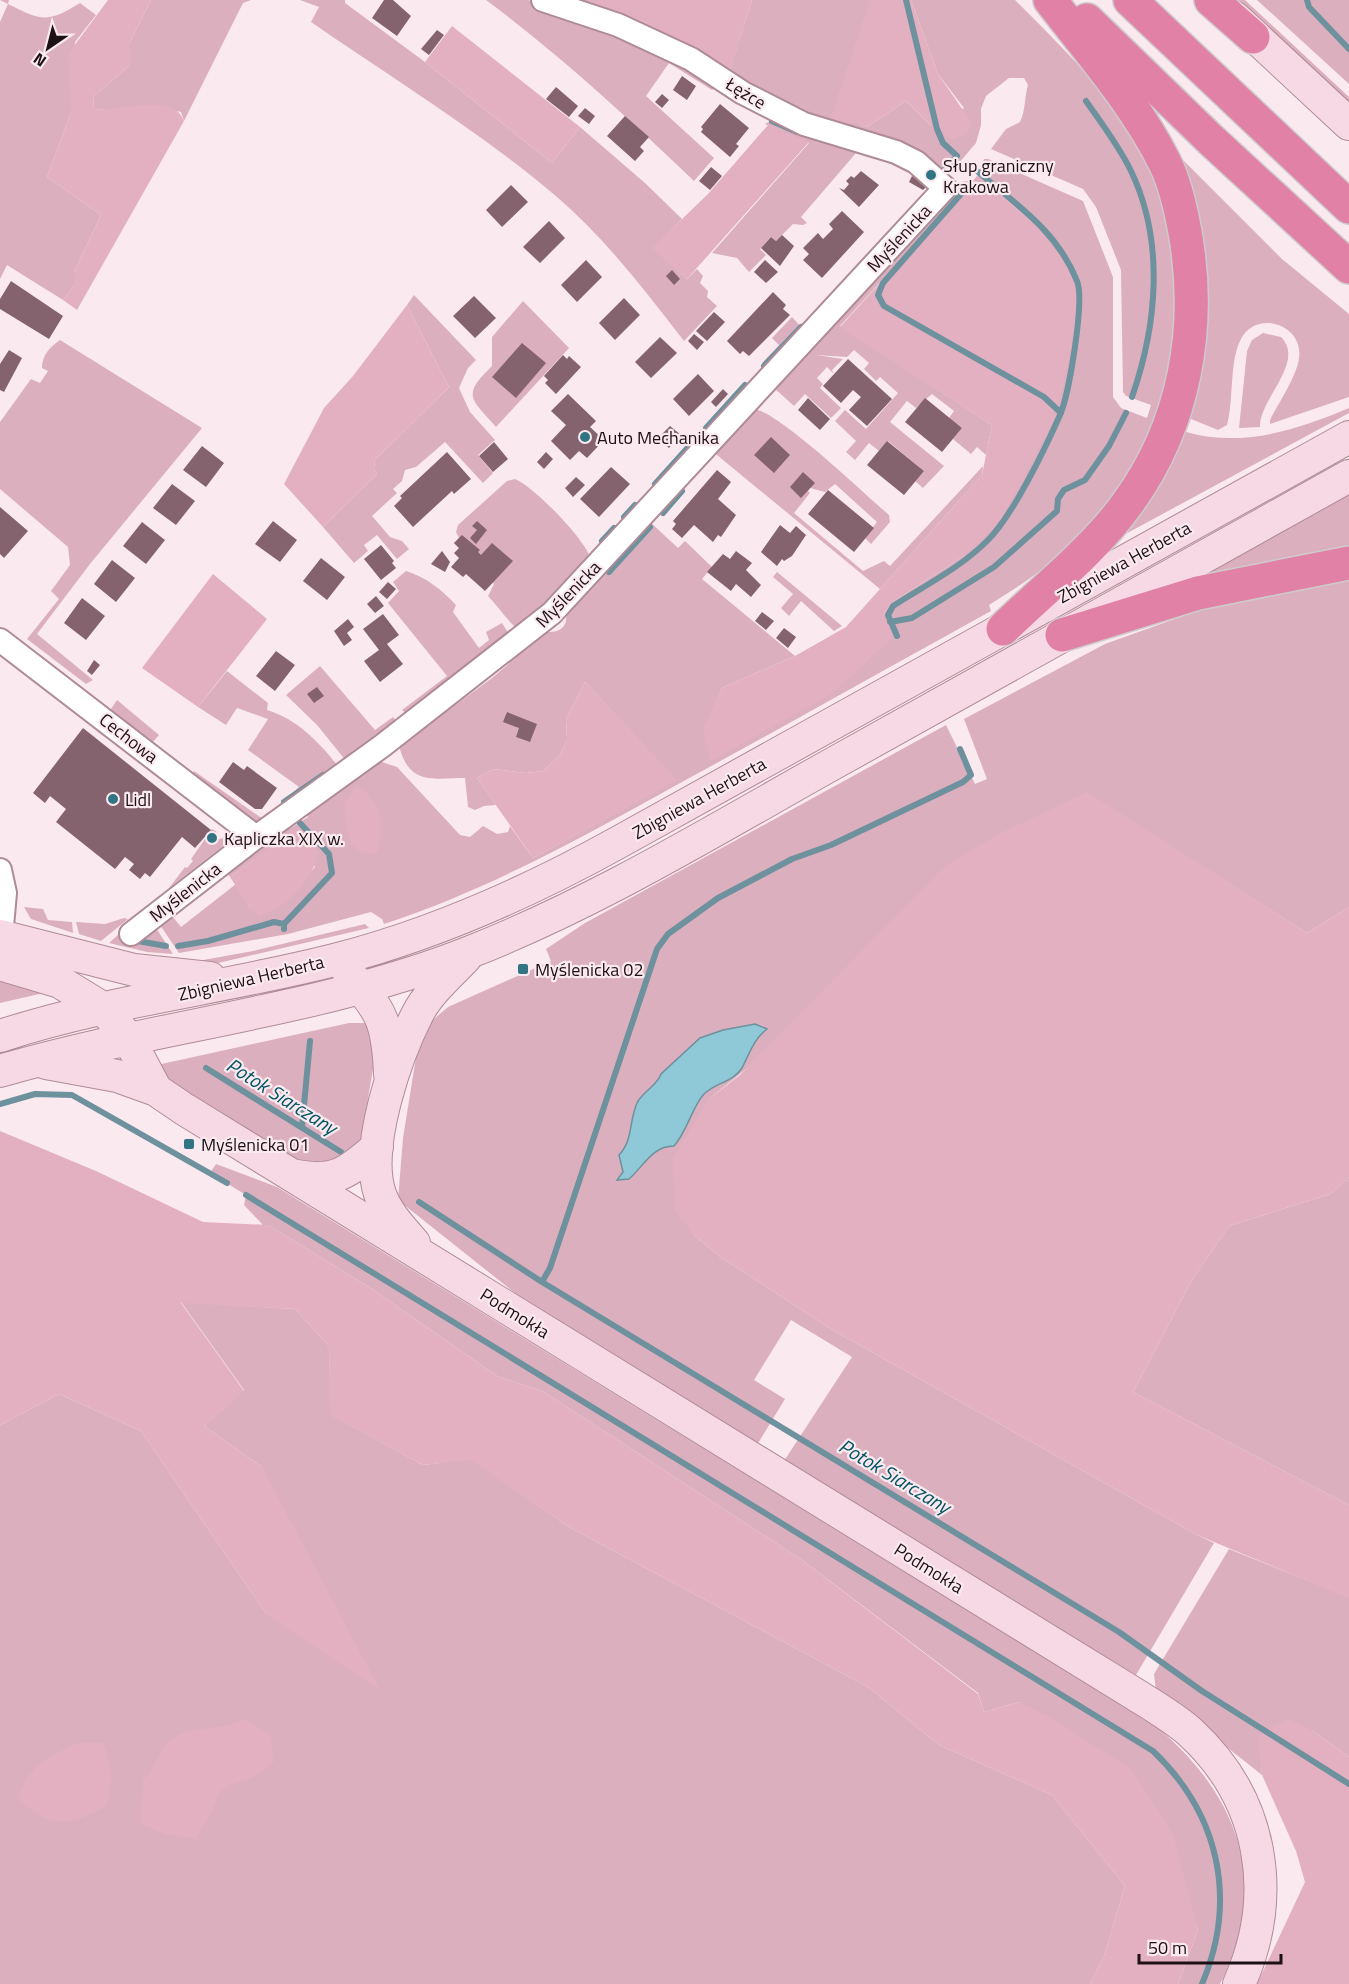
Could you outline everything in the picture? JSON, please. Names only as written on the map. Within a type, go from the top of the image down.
[{"type":"highway","points":[[1003,629],[1102,534],[1137,489],[1156,456],[1177,404],[1191,330],[1192,301],[1188,251],[1183,221],[1167,166],[1142,122],[1050,0]]},
{"type":"highway","points":[[1067,0],[1203,132],[1349,267]]},
{"type":"highway","points":[[1130,0],[1349,207]]},
{"type":"highway","points":[[1211,0],[1253,38]]},
{"type":"highway","points":[[1062,635],[1198,593],[1349,563]]},
{"type":"main road","points":[[1218,0],[1253,38],[1349,124]]},
{"type":"main road","name":"Zbigniewa Herberta","points":[[0,1036],[104,1009],[336,959],[401,941],[460,920],[556,877],[1349,437]]},
{"type":"main road","name":"Zbigniewa Herberta","points":[[0,1071],[33,1061],[361,988],[471,952],[573,906],[1349,476]]},
{"type":"main road","points":[[0,946],[134,970],[238,981]]},
{"type":"main road","name":"Podmokła","points":[[0,946],[104,1009],[129,1039],[156,1090],[285,1173],[1142,1699],[1189,1732],[1221,1766],[1244,1808],[1257,1845],[1261,1888],[1259,1925],[1252,1952],[1239,1984]]},
{"type":"main road","name":"Podmokła","points":[[431,1261],[401,1228],[380,1195],[375,1170],[377,1147],[390,1078],[419,1011],[471,952]]},
{"type":"main road","points":[[336,959],[373,1001],[386,1029],[390,1078]]},
{"type":"main road","points":[[33,1061],[117,1076],[156,1090]]},
{"type":"main road","points":[[285,1173],[314,1180],[340,1176],[377,1147]]},
{"type":"street","name":"Łężce","points":[[543,0],[618,25],[684,56],[743,93],[804,124],[896,152],[916,162],[945,188]]},
{"type":"street","name":"Myślenicka","points":[[130,934],[256,837],[382,746],[552,614],[945,188]]},
{"type":"street","name":"Cechowa","points":[[0,640],[256,837]]},
{"type":"street","points":[[0,870],[5,893],[0,946]]},
{"type":"shaded area","points":[[108,0],[151,0],[130,42],[130,65],[93,97],[94,109],[158,105],[178,112],[184,121],[77,310],[63,300],[74,286],[74,272],[101,215],[47,177],[71,113],[68,54]]},
{"type":"shaded area","points":[[151,0],[251,0],[243,3],[184,121],[181,112],[149,105],[110,110],[94,109],[93,97],[130,65],[130,42]]},
{"type":"shaded area","points":[[300,0],[345,0],[345,3],[425,62],[552,163],[580,127],[645,183],[682,219],[653,248],[687,279],[697,269],[703,276],[700,283],[708,291],[707,297],[717,306],[684,341],[608,248],[557,197],[498,150],[311,22],[319,7]]},
{"type":"shaded area","points":[[486,0],[528,0],[586,18],[660,49],[658,56],[667,62],[675,57],[716,85],[712,90],[669,63],[646,96],[714,158],[694,181],[593,88]]},
{"type":"shaded area","points":[[578,0],[644,22],[729,72],[752,0],[870,0],[858,123],[867,127],[906,101],[931,126],[964,108],[938,74],[911,0],[1015,0],[1084,72],[1116,111],[1142,154],[1160,199],[1172,247],[1175,295],[1172,344],[1163,392],[1146,438],[1124,481],[1095,521],[1071,546],[1045,567],[989,605],[991,611],[573,841],[462,895],[384,924],[382,919],[371,912],[288,934],[179,953],[160,925],[172,916],[181,927],[236,884],[250,908],[307,876],[315,867],[298,828],[230,877],[227,873],[288,826],[291,828],[308,817],[306,812],[379,761],[397,767],[460,835],[470,837],[483,826],[497,834],[508,832],[510,826],[533,858],[676,780],[585,682],[566,719],[567,740],[560,755],[543,771],[526,773],[493,769],[477,778],[496,805],[484,806],[475,810],[468,807],[465,778],[434,779],[417,774],[404,761],[400,749],[402,744],[492,678],[546,632],[562,628],[566,622],[566,613],[649,521],[678,548],[685,541],[712,567],[702,579],[795,656],[722,688],[704,730],[883,616],[891,603],[964,556],[1050,238],[978,175],[984,159],[1083,201],[1113,277],[1113,397],[1121,408],[1147,418],[1151,405],[1126,396],[1123,392],[1121,270],[1096,207],[1083,189],[991,149],[1006,129],[1020,122],[1028,85],[1024,78],[1009,78],[986,96],[981,109],[981,125],[976,143],[953,170],[943,173],[850,134]]},
{"type":"shaded area","points":[[578,0],[752,0],[729,73],[644,22]]},
{"type":"shaded area","points":[[870,0],[911,0],[938,74],[972,123],[966,134],[952,139],[931,126],[906,101],[867,127],[858,123],[829,123]]},
{"type":"shaded area","points":[[1232,0],[1245,0],[1349,97],[1349,107]]},
{"type":"shaded area","points":[[1257,0],[1349,0],[1349,84]]},
{"type":"shaded area","points":[[80,3],[96,15],[75,42],[71,113],[47,177],[101,215],[74,272],[74,286],[63,300],[7,265],[0,279],[0,22],[8,4],[29,14],[52,17]]},
{"type":"shaded area","points":[[452,26],[580,127],[552,163],[425,62]]},
{"type":"shaded area","points":[[772,120],[870,152],[869,156],[856,153],[801,217],[807,223],[793,224],[776,241],[771,237],[760,249],[766,255],[749,272],[737,258],[712,253],[809,143],[765,124]]},
{"type":"shaded area","points":[[768,125],[809,142],[687,279],[652,248],[708,194]]},
{"type":"shaded area","points":[[1176,153],[1282,259],[1349,314],[1349,397],[1270,424],[1298,365],[1299,346],[1287,330],[1278,325],[1268,323],[1258,325],[1248,330],[1237,348],[1227,425],[1218,430],[1191,419],[1186,432],[1228,438],[1248,437],[1289,429],[1349,408],[1349,413],[1109,543],[1182,416]]},
{"type":"shaded area","points":[[978,175],[1050,238],[1062,255],[1076,286],[1076,323],[1058,412],[1001,520],[964,556],[891,603],[883,616],[893,637],[833,693],[711,761],[703,730],[722,688],[795,656],[846,627],[982,475],[992,425],[840,327]]},
{"type":"shaded area","points":[[974,180],[840,326],[992,425],[986,455],[977,447],[971,454],[953,439],[962,428],[949,418],[954,411],[932,394],[916,408],[907,401],[890,422],[944,466],[923,488],[915,481],[924,471],[888,441],[879,451],[869,443],[855,460],[846,452],[856,441],[835,421],[845,410],[866,429],[898,393],[880,377],[876,381],[864,369],[869,363],[854,350],[847,357],[816,355],[843,359],[832,370],[834,374],[827,367],[817,378],[823,384],[820,388],[841,408],[831,418],[805,394],[794,406],[773,387],[961,182]]},
{"type":"shaded area","points":[[414,295],[476,360],[468,368],[459,388],[470,412],[495,440],[478,455],[493,473],[483,483],[445,442],[416,467],[405,470],[402,481],[393,489],[397,493],[372,516],[390,537],[402,541],[409,549],[397,559],[377,535],[364,545],[368,551],[354,563],[323,527],[377,474],[374,469],[375,460],[449,387],[407,305]]},
{"type":"shaded area","points":[[523,301],[569,348],[496,427],[476,403],[473,391],[482,376],[492,366],[492,337]]},
{"type":"shaded area","points":[[407,305],[449,387],[375,460],[374,469],[377,474],[323,527],[284,484],[324,408],[353,376]]},
{"type":"shaded area","points":[[792,317],[803,329],[767,368],[762,363],[779,345],[772,338]]},
{"type":"shaded area","points":[[1263,333],[1281,337],[1287,347],[1288,358],[1280,381],[1266,405],[1260,427],[1239,428],[1247,351],[1252,340]]},
{"type":"shaded area","points":[[60,340],[202,428],[90,564],[37,634],[93,680],[86,684],[27,639],[59,599],[51,591],[70,565],[68,547],[0,489],[0,422],[31,379],[40,383],[48,371],[42,368],[45,355]]},
{"type":"shaded area","points":[[752,409],[763,412],[799,436],[889,515],[890,522],[871,544],[865,538],[877,522],[835,484],[825,492],[810,488],[808,491],[810,493],[794,513],[863,571],[884,561],[890,566],[983,466],[982,475],[880,589],[717,455],[716,448]]},
{"type":"shaded area","points":[[515,479],[534,492],[557,514],[586,548],[590,557],[574,579],[518,629],[488,596],[494,584],[454,543],[459,538],[456,532],[458,525],[507,481]]},
{"type":"shaded area","points":[[1349,493],[1349,555],[1157,598]]},
{"type":"shaded area","points":[[406,571],[433,585],[456,605],[453,612],[479,648],[489,640],[486,632],[502,623],[512,639],[410,716],[402,710],[447,676],[388,603],[399,591],[393,582]]},
{"type":"shaded area","points":[[777,572],[842,626],[834,631],[801,601],[789,616],[781,608],[793,594],[773,577]]},
{"type":"shaded area","points":[[213,574],[267,619],[198,707],[142,668]]},
{"type":"shaded area","points":[[1349,578],[1349,907],[1307,933],[1087,793],[709,1099],[694,1235],[719,1256],[831,1329],[1214,1543],[1136,1675],[782,1464],[852,1357],[791,1320],[754,1380],[785,1399],[757,1445],[535,1309],[398,1200],[403,1138],[418,1045],[428,1024],[448,1007],[551,961],[546,949],[585,923],[946,725],[975,784],[987,779],[964,719],[1105,644],[1236,597]]},
{"type":"shaded area","points":[[320,666],[375,730],[393,717],[399,725],[347,762],[317,725],[286,695]]},
{"type":"shaded area","points":[[227,671],[268,703],[267,710],[288,719],[307,732],[338,766],[291,802],[286,799],[299,787],[248,750],[268,719],[237,708],[226,725],[198,707]]},
{"type":"shaded area","points":[[585,682],[677,780],[533,858],[477,778],[493,769],[526,773],[543,771],[560,755],[567,740],[566,719]]},
{"type":"shaded area","points":[[117,700],[159,735],[151,744],[109,712]]},
{"type":"shaded area","points":[[194,771],[263,819],[275,809],[277,814],[259,823],[254,822],[192,774]]},
{"type":"shaded area","points":[[356,786],[372,799],[379,816],[381,825],[377,854],[358,850],[347,832],[344,804]]},
{"type":"shaded area","points":[[1087,792],[1307,933],[1349,907],[1349,1177],[1330,1194],[1229,1226],[1192,1280],[1133,1392],[1349,1505],[1349,1598],[1197,1535],[831,1329],[719,1256],[694,1235],[675,1210],[673,1158],[709,1099],[740,1075],[944,867],[997,835]]},
{"type":"shaded area","points":[[298,827],[312,841],[319,853],[315,864],[297,892],[270,912],[260,916],[250,908],[230,877]]},
{"type":"shaded area","points":[[212,829],[217,832],[209,837],[210,842],[223,838],[223,846],[169,888],[185,867],[187,868],[193,861],[191,859]]},
{"type":"shaded area","points":[[24,907],[43,909],[48,920],[72,922],[73,933],[31,919]]},
{"type":"shaded area","points":[[124,918],[128,919],[101,941],[79,934],[76,922],[105,924]]},
{"type":"shaded area","points":[[365,924],[369,928],[205,966],[115,955],[192,962],[253,951]]},
{"type":"shaded area","points":[[156,928],[173,954],[147,952],[109,943],[120,933],[125,939]]},
{"type":"shaded area","points":[[0,977],[44,993],[0,1003]]},
{"type":"shaded area","points":[[349,1023],[369,1023],[376,1051],[361,1140],[358,1146],[331,1165],[299,1162],[176,1086],[157,1065]]},
{"type":"shaded area","points":[[0,1131],[96,1171],[203,1222],[268,1225],[369,1287],[497,1376],[544,1392],[802,1560],[978,1694],[984,1712],[1019,1702],[1049,1717],[1131,1769],[1173,1834],[1198,1930],[1178,1984],[1090,1984],[1104,1956],[1125,1886],[1052,1795],[939,1745],[868,1687],[569,1527],[471,1460],[423,1465],[330,1415],[329,1346],[295,1309],[181,1303],[244,1391],[204,1426],[262,1467],[380,1690],[267,1615],[141,1431],[59,1394],[0,1425]]},
{"type":"shaded area","points":[[216,1164],[277,1187],[1157,1727],[1209,1782],[1226,1812],[1238,1844],[1244,1877],[1243,1911],[1235,1947],[1220,1984],[1178,1984],[1198,1930],[1186,1893],[1019,1702],[984,1712],[978,1693],[802,1560],[544,1392],[497,1376],[369,1287],[268,1225],[263,1225],[244,1205],[246,1195],[210,1173]]},
{"type":"shaded area","points":[[1349,1177],[1349,1505],[1133,1392],[1192,1280],[1229,1226],[1330,1194]]},
{"type":"shaded area","points":[[181,1302],[295,1309],[329,1346],[331,1415],[423,1465],[471,1459],[569,1527],[868,1687],[939,1745],[1052,1795],[1125,1886],[1104,1956],[1090,1984],[0,1984],[0,1425],[59,1394],[141,1431],[267,1615],[262,1467],[204,1426],[244,1390]]},
{"type":"shaded area","points":[[1229,1549],[1349,1597],[1349,1757],[1313,1731],[1259,1735],[1262,1775],[1156,1691],[1154,1674]]},
{"type":"shaded area","points":[[244,1719],[270,1735],[274,1762],[253,1777],[229,1785],[219,1793],[211,1814],[195,1839],[165,1834],[141,1824],[143,1780],[152,1770],[165,1746],[183,1733],[235,1723]]},
{"type":"shaded area","points":[[1288,1719],[1313,1731],[1349,1757],[1349,1984],[1257,1984],[1305,1882],[1296,1851],[1262,1775],[1258,1735]]},
{"type":"shaded area","points":[[77,1743],[103,1743],[110,1774],[110,1790],[106,1806],[71,1821],[61,1822],[40,1816],[19,1799],[22,1788],[40,1764]]},
{"type":"water","points":[[755,1024],[767,1029],[755,1042],[742,1068],[734,1076],[704,1094],[674,1146],[654,1153],[629,1179],[617,1180],[623,1172],[619,1155],[627,1144],[637,1103],[661,1074],[700,1038],[723,1030]]},
{"type":"building","points":[[384,0],[393,0],[411,16],[397,36],[372,18]]},
{"type":"building","points":[[437,30],[444,35],[429,55],[421,49]]},
{"type":"building","points":[[682,76],[696,86],[687,100],[673,90]]},
{"type":"building","points":[[556,87],[578,106],[569,117],[546,99]]},
{"type":"building","points":[[662,94],[669,100],[662,108],[655,102]]},
{"type":"building","points":[[720,104],[749,128],[736,144],[739,146],[730,157],[701,132],[703,129],[701,127]]},
{"type":"building","points":[[585,108],[595,116],[589,124],[578,116]]},
{"type":"building","points":[[625,116],[649,137],[640,147],[644,151],[635,161],[607,136]]},
{"type":"building","points":[[711,167],[722,176],[710,190],[699,181]]},
{"type":"building","points":[[861,171],[879,185],[859,207],[839,188],[844,190],[849,184],[846,181],[851,176],[854,178]]},
{"type":"building","points":[[912,176],[928,185],[923,190],[909,182]]},
{"type":"building","points":[[511,185],[528,202],[502,227],[486,210]]},
{"type":"building","points":[[842,211],[864,232],[822,278],[803,260],[809,254],[803,248],[818,233],[823,239],[833,229],[829,224]]},
{"type":"building","points":[[549,221],[565,238],[540,263],[523,247]]},
{"type":"building","points":[[782,235],[794,246],[780,266],[761,248],[771,237],[776,241]]},
{"type":"building","points":[[586,260],[602,277],[577,302],[561,285]]},
{"type":"building","points":[[765,260],[778,272],[766,283],[754,272]]},
{"type":"building","points":[[672,270],[680,279],[674,285],[666,276]]},
{"type":"building","points":[[11,281],[63,316],[49,339],[0,309],[0,299]]},
{"type":"building","points":[[773,292],[786,305],[783,309],[790,315],[749,356],[743,351],[740,354],[727,341]]},
{"type":"building","points":[[474,296],[496,318],[475,338],[453,316]]},
{"type":"building","points":[[624,298],[640,315],[615,340],[599,323]]},
{"type":"building","points":[[714,312],[725,322],[707,341],[696,331]]},
{"type":"building","points":[[694,334],[704,342],[697,350],[688,341]]},
{"type":"building","points":[[660,337],[677,353],[651,378],[635,362]]},
{"type":"building","points":[[522,343],[546,363],[516,398],[492,377]]},
{"type":"building","points":[[9,350],[22,358],[4,392],[0,390],[0,364]]},
{"type":"building","points":[[563,355],[567,359],[569,356],[581,367],[556,394],[545,383],[548,380],[544,376]]},
{"type":"building","points":[[848,359],[892,399],[867,426],[849,410],[861,397],[853,390],[841,403],[823,386]]},
{"type":"building","points":[[698,374],[714,391],[689,416],[673,399]]},
{"type":"building","points":[[723,389],[728,394],[716,407],[711,402]]},
{"type":"building","points":[[568,394],[596,421],[590,427],[604,440],[587,458],[579,451],[570,460],[551,441],[566,425],[551,411]]},
{"type":"building","points":[[808,398],[830,419],[820,430],[798,410]]},
{"type":"building","points":[[925,398],[962,428],[942,452],[905,422]]},
{"type":"building","points":[[670,426],[681,435],[669,448],[658,438]]},
{"type":"building","points":[[771,437],[790,455],[774,473],[754,455]]},
{"type":"building","points":[[887,441],[924,471],[904,495],[867,465]]},
{"type":"building","points":[[494,442],[508,459],[493,472],[479,456]]},
{"type":"building","points":[[202,446],[224,463],[206,487],[183,470]]},
{"type":"building","points":[[447,452],[471,479],[454,494],[452,491],[413,527],[394,506],[402,498],[400,496]]},
{"type":"building","points":[[546,452],[553,459],[544,469],[537,462]]},
{"type":"building","points":[[611,467],[630,484],[599,517],[580,499]]},
{"type":"building","points":[[717,470],[731,482],[718,499],[736,515],[721,537],[718,535],[713,542],[694,525],[682,538],[672,529],[676,524],[673,521]]},
{"type":"building","points":[[803,472],[815,483],[801,498],[790,487]]},
{"type":"building","points":[[576,477],[585,485],[573,497],[565,488]]},
{"type":"building","points":[[172,484],[195,501],[176,525],[153,508]]},
{"type":"building","points":[[828,490],[874,528],[854,552],[808,514]]},
{"type":"building","points":[[0,507],[28,531],[4,558],[0,554]]},
{"type":"building","points":[[273,521],[297,540],[280,562],[255,544]]},
{"type":"building","points":[[477,521],[487,530],[476,544],[470,538],[477,530],[472,526]]},
{"type":"building","points":[[142,522],[165,540],[146,564],[123,546]]},
{"type":"building","points":[[780,525],[790,533],[796,526],[806,535],[792,556],[784,561],[782,559],[777,566],[761,552]]},
{"type":"building","points":[[462,535],[480,550],[478,552],[481,555],[492,543],[513,561],[485,591],[466,574],[463,577],[451,567],[459,558],[454,553],[459,548],[454,543]]},
{"type":"building","points":[[381,545],[394,561],[392,563],[396,568],[381,580],[364,559]]},
{"type":"building","points":[[442,551],[450,562],[445,572],[431,564]]},
{"type":"building","points":[[736,551],[752,563],[746,570],[761,585],[751,597],[736,584],[731,591],[707,572],[723,554],[730,559]]},
{"type":"building","points":[[321,558],[345,577],[327,600],[303,581]]},
{"type":"building","points":[[112,560],[135,578],[116,602],[94,584]]},
{"type":"building","points":[[388,582],[396,589],[387,599],[379,592]]},
{"type":"building","points":[[376,596],[384,606],[375,613],[367,604]]},
{"type":"building","points":[[82,598],[105,616],[86,640],[64,623]]},
{"type":"building","points":[[762,612],[774,621],[766,630],[755,621]]},
{"type":"building","points":[[383,614],[399,635],[387,644],[403,664],[380,682],[364,661],[379,650],[363,629]]},
{"type":"building","points":[[348,619],[354,627],[347,633],[352,640],[344,646],[334,631]]},
{"type":"building","points":[[784,628],[796,637],[788,648],[776,638]]},
{"type":"building","points":[[276,651],[295,665],[275,691],[256,676]]},
{"type":"building","points":[[94,660],[100,665],[92,675],[87,671]]},
{"type":"building","points":[[317,687],[324,696],[314,703],[307,694]]},
{"type":"building","points":[[507,712],[537,724],[530,742],[516,737],[519,728],[503,722]]},
{"type":"building","name":"Lidl","points":[[83,728],[211,830],[195,848],[182,837],[150,877],[145,873],[140,879],[129,870],[134,864],[125,857],[115,869],[56,822],[66,809],[50,796],[45,803],[33,793]]},
{"type":"building","points":[[233,762],[244,770],[247,766],[277,788],[262,809],[255,809],[219,782]]},
{"type":"waterway","points":[[906,0],[937,129],[943,143],[957,156],[944,170]]},
{"type":"waterway","points":[[1307,0],[1309,7],[1349,49]]},
{"type":"waterway","points":[[1086,101],[1116,144],[1131,171],[1142,198],[1149,226],[1153,255],[1152,313],[1141,370],[1132,397]]},
{"type":"waterway","points":[[772,121],[797,132]]},
{"type":"waterway","points":[[897,636],[888,615],[893,606],[965,560],[987,541],[1007,516],[1037,463],[1060,415],[1071,369],[1078,326],[1079,291],[1069,263],[1047,233],[977,171]]},
{"type":"waterway","points":[[961,194],[883,283],[878,295],[884,306],[1044,397],[1061,413]]},
{"type":"waterway","points":[[764,366],[801,327]]},
{"type":"waterway","points":[[706,428],[745,385]]},
{"type":"waterway","points":[[890,622],[912,618],[994,567],[1057,511],[1058,499],[1064,490],[1085,480],[1109,446],[1126,413]]},
{"type":"waterway","points":[[655,484],[691,444]]},
{"type":"waterway","points":[[663,513],[682,491]]},
{"type":"waterway","points":[[624,517],[635,505]]},
{"type":"waterway","points":[[609,572],[650,527]]},
{"type":"waterway","points":[[602,541],[614,528]]},
{"type":"waterway","points":[[542,1282],[550,1268],[657,949],[668,934],[718,898],[792,859],[831,845],[963,782],[971,775],[960,749]]},
{"type":"waterway","points":[[284,802],[323,775]]},
{"type":"waterway","points":[[284,929],[284,924],[332,873],[329,854],[300,823]]},
{"type":"waterway","points":[[178,946],[208,941],[274,922],[284,924]]},
{"type":"waterway","points":[[138,941],[166,946]]},
{"type":"waterway","points":[[302,1127],[310,1041]]},
{"type":"waterway","name":"Potok Siarczany","points":[[206,1068],[341,1152]]},
{"type":"waterway","points":[[0,1104],[35,1094],[72,1095],[227,1183]]},
{"type":"waterway","points":[[246,1195],[1153,1751],[1176,1776],[1194,1802],[1207,1830],[1216,1859],[1220,1890],[1219,1921],[1213,1952],[1202,1984]]},
{"type":"waterway","name":"Potok Siarczany","points":[[419,1202],[542,1282],[1119,1632],[1202,1691],[1349,1784]]},
{"type":"place","name":"Słup graniczny Krakowa","points":[[931,175]]},
{"type":"place","name":"Auto Mechanika","points":[[585,437]]},
{"type":"place","name":"Lidl","points":[[113,799]]},
{"type":"place","name":"Kapliczka XIX w.","points":[[212,838]]},
{"type":"place","name":"Myślenicka 02","points":[[523,969]]},
{"type":"place","name":"Myślenicka 01","points":[[189,1144]]}]
